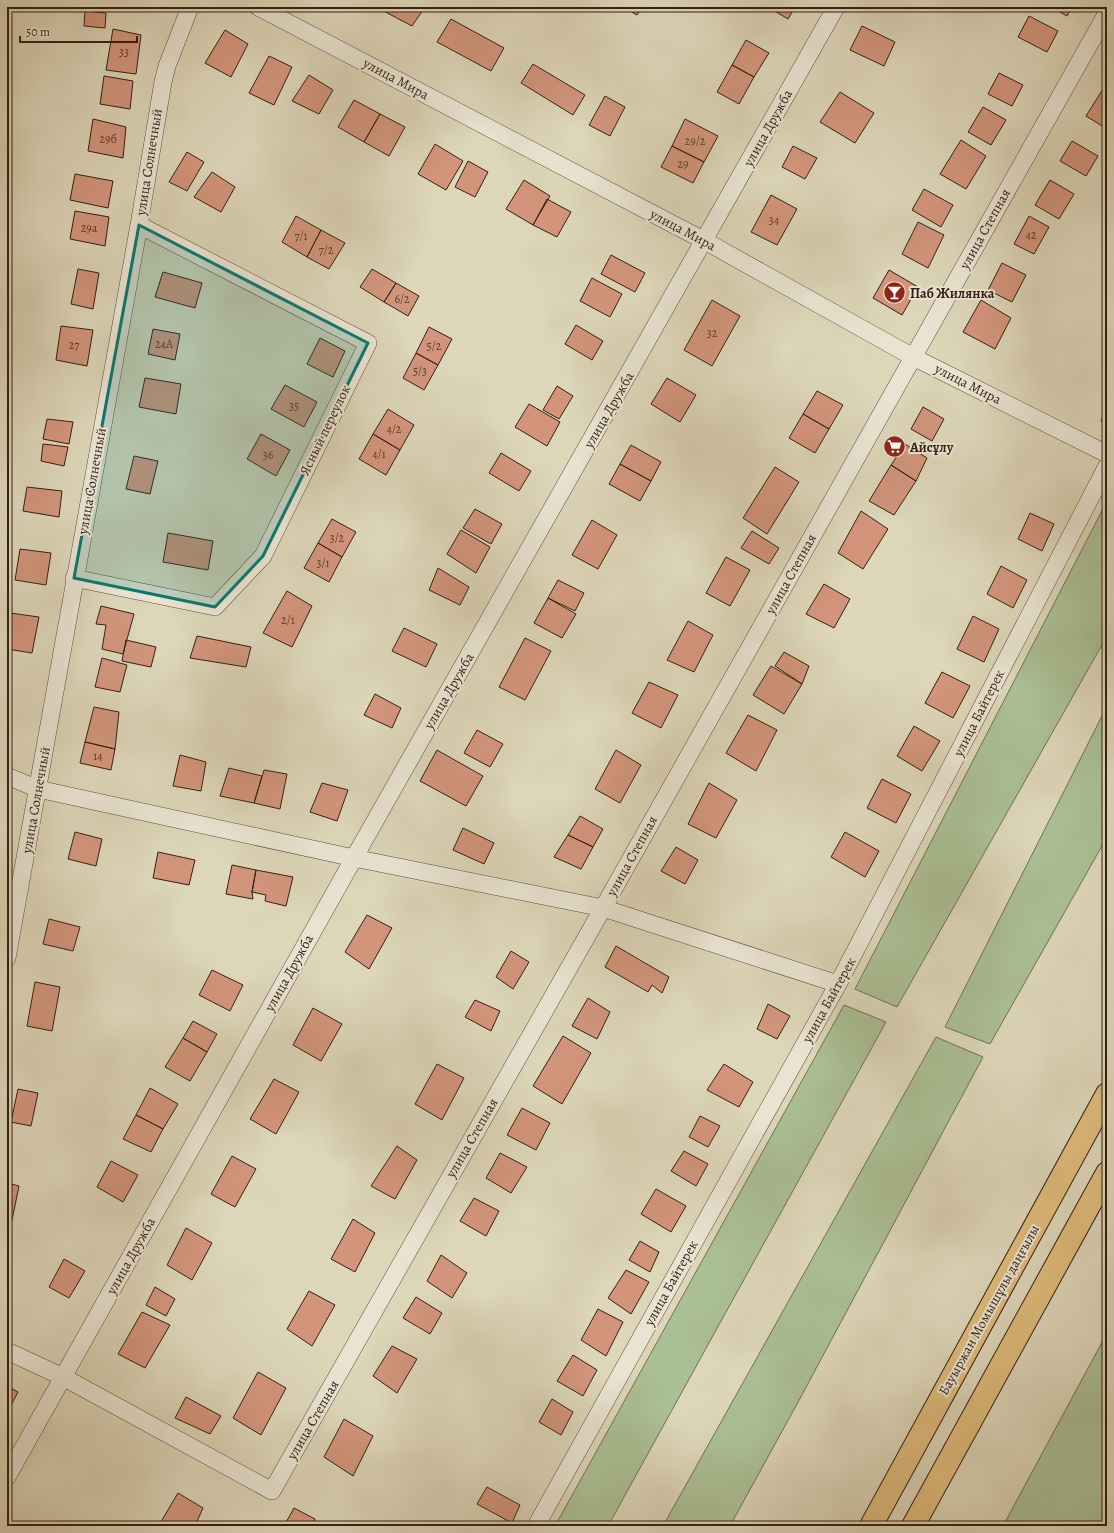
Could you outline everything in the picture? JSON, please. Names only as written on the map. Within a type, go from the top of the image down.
[{"type":"main road","name":"Бауыржан Момышұлы даңғылы","points":[[871,1526],[1107,1094]]},
{"type":"main road","points":[[913,1526],[1107,1172]]},
{"type":"street","name":"улица Солнечный","points":[[7,958],[74,578],[139,225],[163,82],[167,66],[190,7]]},
{"type":"street","name":"улица Мира","points":[[258,7],[705,241],[912,357],[1107,454]]},
{"type":"street","name":"улица Дружба","points":[[7,1477],[354,858],[705,241],[836,7]]},
{"type":"street","name":"улица Степная","points":[[63,1377],[272,1491],[603,908],[1107,13]]},
{"type":"street","name":"Ясный переулок","points":[[74,578],[215,607],[263,556],[368,343],[139,225]]},
{"type":"street","name":"улица Байтерек","points":[[536,1526],[838,984],[1107,466]]},
{"type":"street","points":[[7,776],[38,789],[354,858],[603,908],[838,984]]},
{"type":"street","points":[[7,1352],[63,1377]]},
{"type":"highlighted area","points":[[139,225],[368,343],[263,556],[215,607],[74,578]]},
{"type":"green space","points":[[1107,501],[1107,636],[897,1007],[855,989]]},
{"type":"green space","points":[[1107,706],[1107,837],[990,1044],[945,1027]]},
{"type":"green space","points":[[844,1005],[886,1022],[608,1526],[555,1526]]},
{"type":"green space","points":[[936,1037],[983,1057],[730,1526],[663,1526]]},
{"type":"green space","points":[[1107,1333],[1107,1526],[1003,1526]]},
{"type":"building","points":[[376,7],[425,7],[412,26]]},
{"type":"building","points":[[623,7],[642,7],[637,15]]},
{"type":"building","points":[[768,7],[795,7],[788,19]]},
{"type":"building","points":[[1051,7],[1072,7],[1067,16]]},
{"type":"building","points":[[85,11],[106,13],[105,28],[84,26]]},
{"type":"building","points":[[1029,16],[1058,31],[1047,52],[1018,37]]},
{"type":"building","points":[[451,19],[504,48],[491,71],[437,42]]},
{"type":"building","points":[[862,26],[895,42],[884,66],[850,50]]},
{"type":"building","points":[[113,29],[141,35],[136,74],[106,70]]},
{"type":"building","points":[[225,30],[248,44],[231,77],[205,63]]},
{"type":"building","points":[[746,40],[769,53],[754,77],[732,65]]},
{"type":"building","points":[[269,56],[292,67],[274,105],[249,93]]},
{"type":"building","points":[[533,64],[585,95],[573,115],[521,83]]},
{"type":"building","points":[[732,65],[754,77],[739,104],[717,92]]},
{"type":"building","points":[[999,73],[1023,85],[1012,106],[988,94]]},
{"type":"building","points":[[309,75],[333,90],[319,114],[292,101]]},
{"type":"building","points":[[104,76],[133,81],[130,109],[100,104]]},
{"type":"building","points":[[1103,89],[1107,92],[1107,129],[1086,116]]},
{"type":"building","points":[[840,92],[874,113],[855,143],[820,122]]},
{"type":"building","points":[[605,96],[625,107],[610,136],[589,125]]},
{"type":"building","points":[[354,100],[380,114],[364,142],[338,127]]},
{"type":"building","points":[[983,107],[1006,120],[991,145],[968,132]]},
{"type":"building","points":[[380,114],[405,127],[389,156],[364,142]]},
{"type":"building","points":[[93,119],[126,127],[123,158],[88,151]]},
{"type":"building","points":[[685,119],[718,136],[704,162],[672,146]]},
{"type":"building","points":[[961,140],[986,156],[966,189],[940,174]]},
{"type":"building","points":[[1072,141],[1098,156],[1086,176],[1060,161]]},
{"type":"building","points":[[435,144],[463,161],[446,190],[418,174]]},
{"type":"building","points":[[672,146],[704,162],[693,183],[661,167]]},
{"type":"building","points":[[793,146],[817,158],[805,179],[782,167]]},
{"type":"building","points":[[187,152],[204,162],[187,191],[169,182]]},
{"type":"building","points":[[468,161],[488,172],[475,197],[455,187]]},
{"type":"building","points":[[212,172],[235,187],[221,212],[194,197]]},
{"type":"building","points":[[75,174],[113,181],[108,208],[70,200]]},
{"type":"building","points":[[524,180],[550,196],[533,225],[506,209]]},
{"type":"building","points":[[1050,180],[1074,194],[1059,219],[1035,205]]},
{"type":"building","points":[[924,189],[953,205],[941,227],[912,210]]},
{"type":"building","points":[[771,195],[797,209],[777,245],[751,232]]},
{"type":"building","points":[[547,199],[571,212],[557,237],[533,225]]},
{"type":"building","points":[[75,211],[109,217],[105,246],[70,239]]},
{"type":"building","points":[[296,216],[321,230],[307,257],[282,242]]},
{"type":"building","points":[[1029,216],[1049,227],[1034,254],[1014,244]]},
{"type":"building","points":[[918,222],[944,235],[928,268],[902,254]]},
{"type":"building","points":[[321,230],[345,243],[329,269],[307,257]]},
{"type":"building","points":[[611,255],[645,273],[635,292],[601,274]]},
{"type":"building","points":[[1002,263],[1026,275],[1012,302],[988,290]]},
{"type":"building","points":[[78,269],[99,273],[93,309],[71,304]]},
{"type":"building","points":[[372,269],[396,283],[384,302],[360,287]]},
{"type":"building","name":"Паб Жилянка","points":[[889,270],[918,287],[902,315],[873,298]]},
{"type":"building","points":[[163,272],[202,283],[195,308],[155,297]]},
{"type":"building","points":[[592,278],[622,294],[610,317],[580,301]]},
{"type":"building","points":[[396,283],[419,296],[408,316],[384,302]]},
{"type":"building","points":[[712,300],[740,316],[712,366],[684,350]]},
{"type":"building","points":[[981,300],[1011,318],[995,349],[963,332]]},
{"type":"building","points":[[576,325],[603,341],[592,360],[565,344]]},
{"type":"building","points":[[61,326],[93,330],[87,366],[56,360]]},
{"type":"building","points":[[429,327],[452,339],[438,365],[416,353]]},
{"type":"building","points":[[153,329],[180,334],[175,360],[148,354]]},
{"type":"building","points":[[320,338],[345,351],[333,377],[307,364]]},
{"type":"building","points":[[416,353],[438,365],[424,390],[403,378]]},
{"type":"building","points":[[145,378],[181,384],[176,414],[139,407]]},
{"type":"building","points":[[667,378],[696,395],[680,422],[651,404]]},
{"type":"building","points":[[285,385],[317,402],[304,427],[271,409]]},
{"type":"building","points":[[557,386],[573,396],[559,419],[543,410]]},
{"type":"building","points":[[817,391],[843,405],[829,429],[803,414]]},
{"type":"building","points":[[529,404],[560,422],[547,446],[515,427]]},
{"type":"building","points":[[923,407],[944,419],[932,441],[911,429]]},
{"type":"building","points":[[1107,408],[1107,424],[1101,421]]},
{"type":"building","points":[[388,409],[414,425],[400,450],[373,434]]},
{"type":"building","points":[[803,414],[829,429],[815,453],[789,438]]},
{"type":"building","points":[[47,419],[73,422],[69,444],[43,439]]},
{"type":"building","points":[[261,434],[290,450],[276,476],[247,459]]},
{"type":"building","points":[[373,434],[400,450],[386,475],[359,459]]},
{"type":"building","name":"Айсұлу","points":[[893,437],[905,444],[896,458],[885,451]]},
{"type":"building","points":[[43,444],[68,447],[64,466],[41,461]]},
{"type":"building","points":[[905,444],[927,458],[916,481],[891,465]]},
{"type":"building","points":[[631,445],[661,462],[651,481],[620,464]]},
{"type":"building","points":[[501,453],[531,471],[519,491],[489,473]]},
{"type":"building","points":[[134,456],[158,461],[150,494],[126,489]]},
{"type":"building","points":[[620,464],[651,481],[640,501],[609,484]]},
{"type":"building","points":[[891,465],[916,481],[894,515],[869,501]]},
{"type":"building","points":[[775,467],[799,482],[767,534],[743,518]]},
{"type":"building","points":[[27,487],[62,491],[59,517],[23,511]]},
{"type":"building","points":[[475,509],[502,524],[491,544],[463,528]]},
{"type":"building","points":[[861,511],[888,529],[863,569],[838,553]]},
{"type":"building","points":[[1030,513],[1054,524],[1042,551],[1018,539]]},
{"type":"building","points":[[332,519],[356,532],[342,557],[318,543]]},
{"type":"building","points":[[592,520],[617,535],[598,569],[572,555]]},
{"type":"building","points":[[461,530],[490,547],[476,573],[447,554]]},
{"type":"building","points":[[752,531],[779,548],[769,564],[741,548]]},
{"type":"building","points":[[168,533],[213,541],[208,570],[163,562]]},
{"type":"building","points":[[318,543],[342,557],[329,582],[304,568]]},
{"type":"building","points":[[20,549],[51,553],[46,585],[15,580]]},
{"type":"building","points":[[726,557],[750,570],[730,606],[706,593]]},
{"type":"building","points":[[1001,566],[1027,580],[1013,608],[987,594]]},
{"type":"building","points":[[438,568],[469,587],[460,605],[429,590]]},
{"type":"building","points":[[558,580],[584,593],[575,611],[548,598]]},
{"type":"building","points":[[824,584],[850,599],[834,628],[806,614]]},
{"type":"building","points":[[287,591],[312,606],[292,647],[263,633]]},
{"type":"building","points":[[548,598],[576,614],[562,638],[534,623]]},
{"type":"building","points":[[101,606],[134,614],[123,654],[102,649],[106,625],[96,624]]},
{"type":"building","points":[[10,613],[39,617],[32,653],[7,649],[7,622]]},
{"type":"building","points":[[973,616],[999,629],[984,662],[957,649]]},
{"type":"building","points":[[688,621],[713,635],[694,672],[667,660]]},
{"type":"building","points":[[404,628],[437,644],[426,667],[392,651]]},
{"type":"building","points":[[197,636],[251,647],[246,667],[190,658]]},
{"type":"building","points":[[525,638],[551,651],[525,700],[499,687]]},
{"type":"building","points":[[126,640],[156,647],[151,667],[122,661]]},
{"type":"building","points":[[784,652],[809,666],[802,684],[775,666]]},
{"type":"building","points":[[102,658],[127,665],[120,692],[95,687]]},
{"type":"building","points":[[771,666],[802,684],[784,714],[753,695]]},
{"type":"building","points":[[942,672],[970,686],[953,718],[925,703]]},
{"type":"building","points":[[649,682],[678,695],[661,728],[632,713]]},
{"type":"building","points":[[7,692],[11,693],[7,716]]},
{"type":"building","points":[[375,694],[401,708],[392,728],[364,715]]},
{"type":"building","points":[[94,707],[119,712],[115,749],[85,742]]},
{"type":"building","points":[[748,715],[777,730],[756,771],[726,753]]},
{"type":"building","points":[[914,726],[940,741],[922,771],[897,756]]},
{"type":"building","points":[[477,730],[503,744],[490,767],[464,753]]},
{"type":"building","points":[[85,742],[115,749],[111,770],[80,763]]},
{"type":"building","points":[[437,750],[483,776],[466,806],[420,781]]},
{"type":"building","points":[[616,750],[641,765],[620,803],[595,789]]},
{"type":"building","points":[[180,755],[206,762],[201,791],[173,786]]},
{"type":"building","points":[[229,768],[262,776],[254,803],[220,796]]},
{"type":"building","points":[[264,770],[287,774],[280,809],[254,803]]},
{"type":"building","points":[[882,779],[911,794],[896,823],[867,808]]},
{"type":"building","points":[[322,783],[348,790],[337,821],[310,812]]},
{"type":"building","points":[[709,783],[737,800],[716,838],[688,824]]},
{"type":"building","points":[[580,816],[603,829],[593,847],[568,835]]},
{"type":"building","points":[[463,828],[494,843],[484,864],[453,850]]},
{"type":"building","points":[[75,832],[102,839],[96,866],[68,859]]},
{"type":"building","points":[[845,832],[879,851],[865,877],[831,857]]},
{"type":"building","points":[[568,835],[593,847],[581,869],[554,857]]},
{"type":"building","points":[[676,847],[698,860],[685,884],[661,871]]},
{"type":"building","points":[[158,852],[195,860],[189,885],[153,878]]},
{"type":"building","points":[[232,865],[256,870],[252,892],[253,899],[226,894]]},
{"type":"building","points":[[256,870],[293,877],[286,906],[265,901],[266,895],[252,892]]},
{"type":"building","points":[[367,915],[392,928],[369,969],[345,952]]},
{"type":"building","points":[[49,919],[80,927],[73,951],[43,944]]},
{"type":"building","points":[[616,946],[669,977],[662,993],[652,985],[648,992],[605,967]]},
{"type":"building","points":[[511,951],[529,962],[513,989],[496,977]]},
{"type":"building","points":[[212,970],[243,985],[230,1011],[199,995]]},
{"type":"building","points":[[35,982],[60,987],[52,1031],[27,1026]]},
{"type":"building","points":[[588,998],[610,1012],[597,1039],[572,1026]]},
{"type":"building","points":[[475,1000],[500,1011],[491,1031],[465,1017]]},
{"type":"building","points":[[768,1004],[790,1016],[777,1039],[757,1029]]},
{"type":"building","points":[[313,1008],[342,1024],[321,1061],[293,1045]]},
{"type":"building","points":[[193,1021],[217,1034],[207,1052],[183,1038]]},
{"type":"building","points":[[563,1036],[591,1053],[562,1104],[533,1086]]},
{"type":"building","points":[[183,1038],[207,1052],[190,1081],[165,1067]]},
{"type":"building","points":[[437,1064],[464,1078],[442,1120],[415,1104]]},
{"type":"building","points":[[724,1064],[753,1082],[739,1107],[707,1090]]},
{"type":"building","points":[[274,1079],[299,1092],[276,1134],[250,1119]]},
{"type":"building","points":[[150,1088],[178,1104],[163,1129],[136,1115]]},
{"type":"building","points":[[18,1089],[38,1093],[31,1126],[11,1122]]},
{"type":"building","points":[[522,1108],[550,1123],[536,1150],[507,1135]]},
{"type":"building","points":[[136,1115],[163,1129],[151,1152],[123,1139]]},
{"type":"building","points":[[700,1116],[720,1126],[708,1147],[689,1137]]},
{"type":"building","points":[[397,1146],[417,1160],[395,1199],[371,1186]]},
{"type":"building","points":[[684,1151],[708,1164],[696,1186],[671,1171]]},
{"type":"building","points":[[500,1153],[527,1167],[511,1193],[486,1178]]},
{"type":"building","points":[[232,1156],[256,1169],[235,1207],[211,1194]]},
{"type":"building","points":[[111,1161],[138,1175],[123,1202],[97,1187]]},
{"type":"building","points":[[7,1183],[19,1186],[12,1220],[7,1219]]},
{"type":"building","points":[[656,1189],[686,1206],[671,1232],[641,1214]]},
{"type":"building","points":[[474,1198],[499,1211],[486,1236],[460,1221]]},
{"type":"building","points":[[353,1219],[375,1233],[355,1272],[331,1259]]},
{"type":"building","points":[[186,1228],[212,1243],[192,1280],[167,1265]]},
{"type":"building","points":[[640,1241],[659,1252],[650,1272],[629,1260]]},
{"type":"building","points":[[441,1255],[467,1273],[452,1298],[427,1281]]},
{"type":"building","points":[[64,1259],[85,1271],[69,1298],[49,1287]]},
{"type":"building","points":[[626,1270],[649,1282],[631,1314],[608,1298]]},
{"type":"building","points":[[155,1287],[175,1299],[166,1316],[146,1305]]},
{"type":"building","points":[[309,1291],[335,1305],[312,1346],[287,1329]]},
{"type":"building","points":[[416,1297],[442,1313],[430,1334],[403,1318]]},
{"type":"building","points":[[598,1309],[623,1322],[606,1356],[581,1340]]},
{"type":"building","points":[[142,1312],[170,1325],[145,1368],[118,1354]]},
{"type":"building","points":[[392,1346],[417,1359],[397,1393],[373,1376]]},
{"type":"building","points":[[573,1355],[597,1370],[583,1396],[557,1381]]},
{"type":"building","points":[[258,1372],[286,1388],[261,1435],[233,1418]]},
{"type":"building","points":[[7,1386],[18,1392],[7,1413]]},
{"type":"building","points":[[186,1397],[221,1416],[210,1434],[175,1418]]},
{"type":"building","points":[[552,1399],[573,1412],[561,1435],[539,1422]]},
{"type":"building","points":[[344,1419],[373,1436],[353,1476],[324,1457]]},
{"type":"building","points":[[487,1487],[520,1505],[512,1523],[477,1504]]},
{"type":"building","points":[[178,1493],[203,1508],[195,1526],[159,1525]]},
{"type":"building","points":[[294,1508],[315,1519],[312,1526],[284,1526]]},
{"type":"place","name":"Паб Жилянка","points":[[895,293]]},
{"type":"place","name":"Айсұлу","points":[[895,447]]}]
